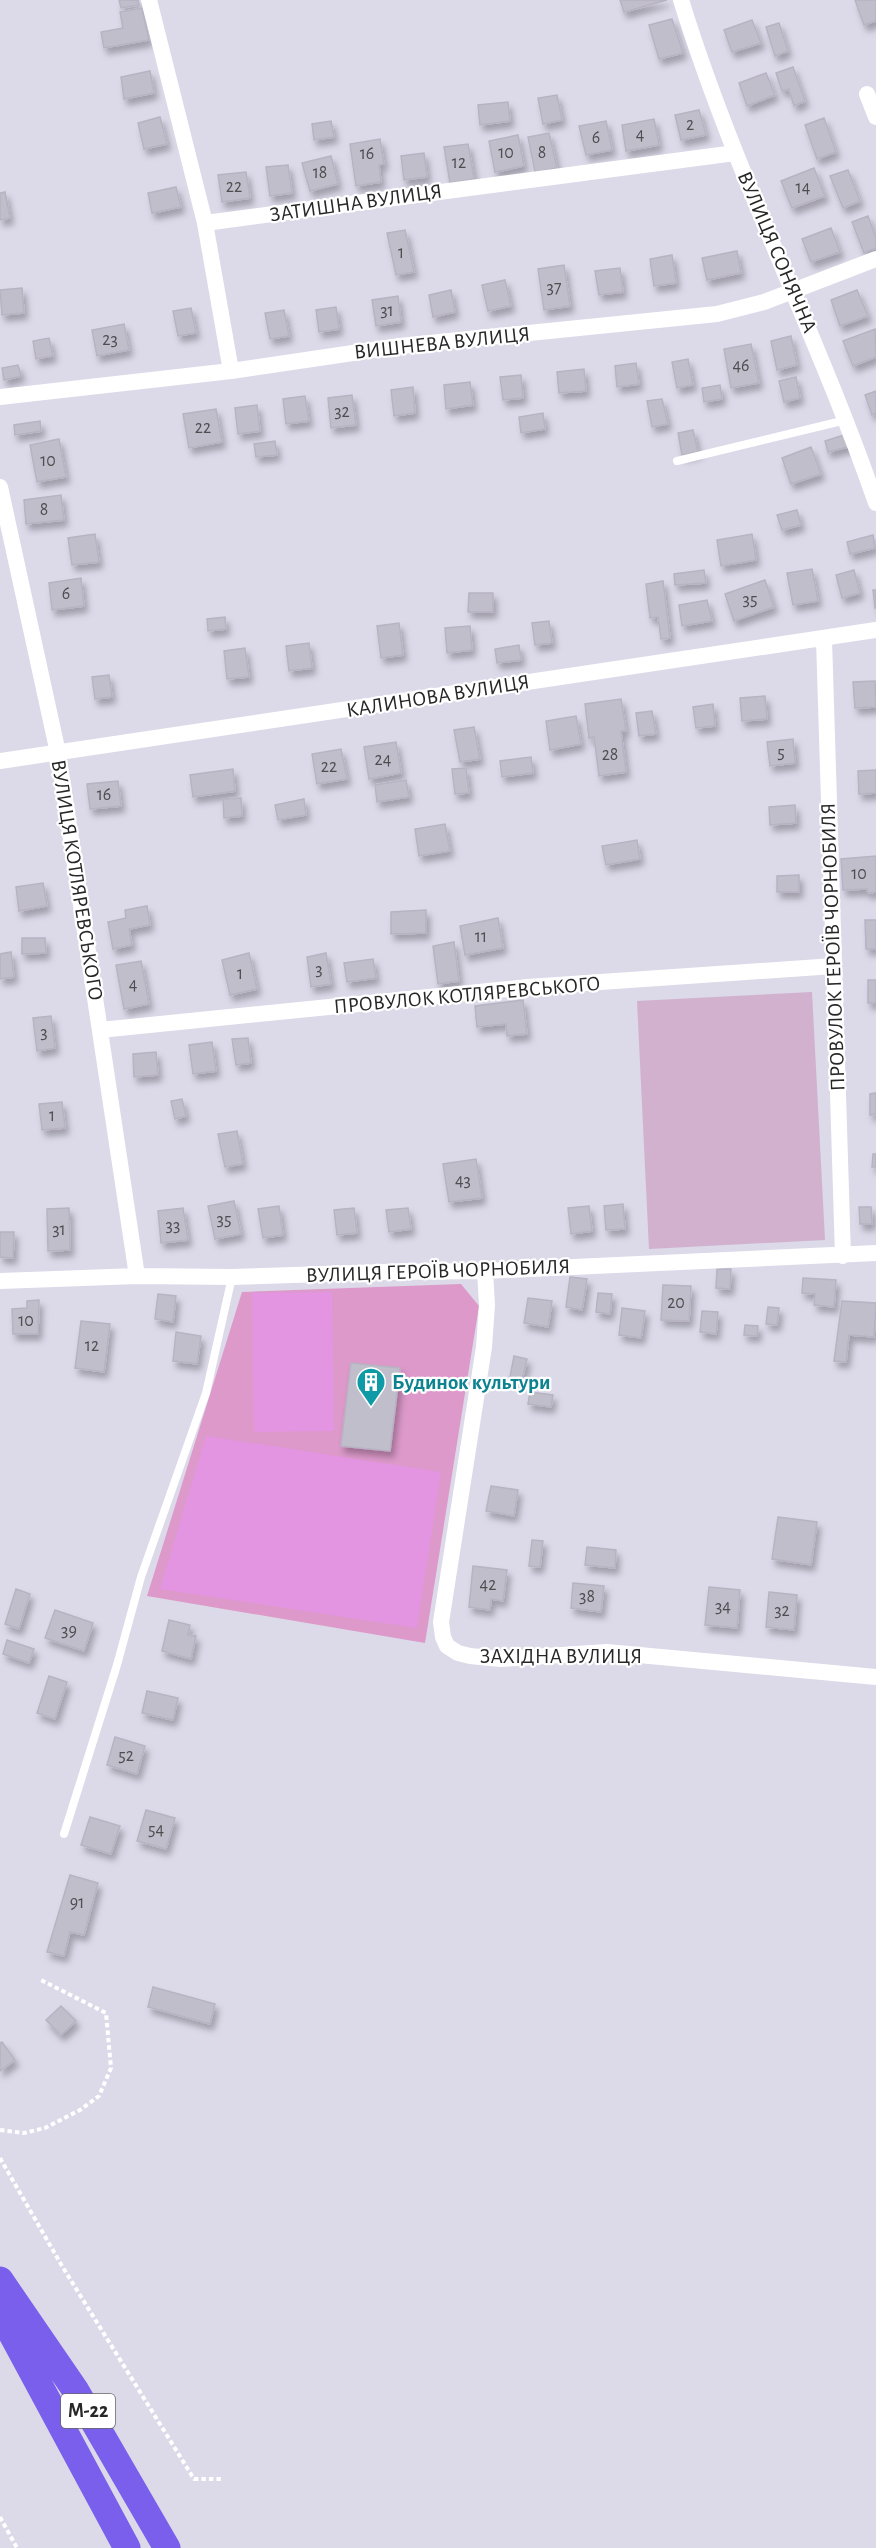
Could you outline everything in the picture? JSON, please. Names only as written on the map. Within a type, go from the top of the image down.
[{"type":"highway","name":"М-22","points":[[0,2280],[76,2391],[167,2548]]},
{"type":"highway","name":"М-22","points":[[0,2312],[127,2548]]},
{"type":"street","points":[[149,0],[205,223],[231,371]]},
{"type":"street","name":"ВУЛИЦЯ СОНЯЧНА","points":[[681,0],[735,153],[847,420],[876,503]]},
{"type":"street","points":[[867,94],[876,117]]},
{"type":"street","name":"ЗАТИШНА ВУЛИЦЯ","points":[[205,223],[735,153]]},
{"type":"street","name":"ВИШНЕВА ВУЛИЦЯ","points":[[0,397],[231,371],[400,346],[717,314],[764,302],[793,289],[876,260]]},
{"type":"street","name":"ВУЛИЦЯ КОТЛЯРЕВСЬКОГО","points":[[0,487],[58,753],[137,1276]]},
{"type":"street","name":"КАЛИНОВА ВУЛИЦЯ","points":[[0,761],[876,630]]},
{"type":"street","name":"ПРОВУЛОК ГЕРОЇВ ЧОРНОБИЛЯ","points":[[824,639],[843,1256]]},
{"type":"street","name":"ПРОВУЛОК КОТЛЯРЕВСЬКОГО","points":[[100,1030],[528,987],[834,966]]},
{"type":"street","name":"ВУЛИЦЯ ГЕРОЇВ ЧОРНОБИЛЯ","points":[[0,1281],[137,1276],[232,1278],[485,1271],[876,1253]]},
{"type":"street","name":"ЗАХІДНА ВУЛИЦЯ","points":[[485,1271],[487,1305],[484,1347],[441,1622],[447,1646],[458,1653],[501,1659],[607,1652],[876,1677]]},
{"type":"lane","points":[[677,461],[847,420]]},
{"type":"lane","points":[[64,1834],[117,1665],[141,1577],[206,1393],[232,1278]]},
{"type":"path","points":[[0,2130],[24,2133],[45,2128],[80,2110],[99,2096],[111,2068],[106,2013],[41,1980]]},
{"type":"path","points":[[0,2158],[62,2266],[194,2479],[222,2479]]},
{"type":"path","points":[[0,2517],[17,2548]]},
{"type":"shaded area","points":[[812,992],[825,1240],[649,1249],[637,1001]]},
{"type":"shaded area","points":[[461,1284],[479,1306],[425,1643],[147,1596],[242,1292]]},
{"type":"shaded area","points":[[332,1292],[334,1431],[254,1432],[252,1293]]},
{"type":"shaded area","points":[[206,1436],[441,1472],[417,1628],[160,1589]]},
{"type":"building","points":[[119,0],[138,0],[139,5],[121,8]]},
{"type":"building","points":[[620,0],[667,0],[624,12]]},
{"type":"building","points":[[855,0],[876,0],[876,21],[864,25]]},
{"type":"building","points":[[142,8],[149,40],[104,48],[101,32],[123,28],[120,12]]},
{"type":"building","points":[[672,19],[683,53],[659,59],[649,25]]},
{"type":"building","points":[[752,20],[761,43],[732,52],[724,30]]},
{"type":"building","points":[[779,23],[788,51],[775,56],[766,27]]},
{"type":"building","points":[[793,67],[805,101],[794,106],[789,89],[782,91],[776,73]]},
{"type":"building","points":[[150,71],[154,93],[124,99],[121,77]]},
{"type":"building","points":[[766,73],[775,95],[747,106],[739,83]]},
{"type":"building","points":[[557,95],[562,120],[543,124],[538,98]]},
{"type":"building","points":[[508,102],[510,121],[480,125],[478,105]]},
{"type":"building","points":[[699,110],[706,135],[681,140],[675,115]]},
{"type":"building","points":[[160,117],[167,144],[144,149],[138,123]]},
{"type":"building","points":[[824,118],[836,152],[817,159],[805,125]]},
{"type":"building","points":[[654,119],[659,145],[626,151],[622,125]]},
{"type":"building","points":[[331,121],[334,137],[314,140],[312,124]]},
{"type":"building","points":[[606,121],[612,150],[586,155],[579,126]]},
{"type":"building","points":[[549,133],[557,168],[535,172],[528,137]]},
{"type":"building","points":[[518,135],[524,166],[495,172],[489,141]]},
{"type":"building","points":[[380,139],[384,164],[379,165],[381,182],[356,186],[350,144]]},
{"type":"building","points":[[468,144],[474,179],[450,183],[444,147]]},
{"type":"building","points":[[424,153],[427,177],[404,180],[401,156]]},
{"type":"building","points":[[331,156],[338,184],[310,191],[302,163]]},
{"type":"building","points":[[288,165],[292,193],[270,196],[266,167]]},
{"type":"building","points":[[814,168],[825,196],[792,208],[781,181]]},
{"type":"building","points":[[848,170],[860,201],[843,208],[830,176]]},
{"type":"building","points":[[246,172],[250,198],[222,202],[218,175]]},
{"type":"building","points":[[176,187],[181,207],[152,213],[148,193]]},
{"type":"building","points":[[5,192],[10,218],[0,220],[0,193]]},
{"type":"building","points":[[868,216],[876,238],[876,248],[864,253],[852,222]]},
{"type":"building","points":[[831,228],[840,252],[811,262],[802,239]]},
{"type":"building","points":[[405,230],[414,272],[396,275],[387,233]]},
{"type":"building","points":[[737,251],[741,273],[707,280],[702,258]]},
{"type":"building","points":[[672,255],[676,283],[654,286],[650,259]]},
{"type":"building","points":[[564,265],[570,306],[544,310],[538,269]]},
{"type":"building","points":[[620,268],[623,292],[599,295],[595,271]]},
{"type":"building","points":[[505,280],[511,306],[488,311],[482,285]]},
{"type":"building","points":[[22,288],[24,313],[2,315],[0,290]]},
{"type":"building","points":[[451,290],[455,312],[433,317],[429,295]]},
{"type":"building","points":[[857,290],[868,316],[840,326],[831,300]]},
{"type":"building","points":[[398,296],[401,322],[376,326],[372,300]]},
{"type":"building","points":[[336,307],[339,329],[319,332],[316,310]]},
{"type":"building","points":[[191,308],[196,333],[178,336],[173,311]]},
{"type":"building","points":[[284,310],[289,336],[270,339],[265,313]]},
{"type":"building","points":[[124,324],[129,350],[97,356],[92,330]]},
{"type":"building","points":[[875,329],[876,357],[853,366],[843,341]]},
{"type":"building","points":[[791,336],[797,365],[777,370],[771,341]]},
{"type":"building","points":[[49,338],[53,356],[36,359],[33,341]]},
{"type":"building","points":[[751,344],[759,383],[731,388],[724,349]]},
{"type":"building","points":[[688,359],[693,385],[677,388],[672,362]]},
{"type":"building","points":[[636,363],[639,384],[617,387],[615,366]]},
{"type":"building","points":[[18,365],[21,376],[4,380],[2,368]]},
{"type":"building","points":[[584,369],[586,391],[559,393],[557,372]]},
{"type":"building","points":[[521,375],[523,398],[503,400],[500,377]]},
{"type":"building","points":[[796,377],[800,398],[784,402],[779,381]]},
{"type":"building","points":[[470,382],[473,405],[446,409],[444,385]]},
{"type":"building","points":[[720,385],[722,399],[704,402],[702,388]]},
{"type":"building","points":[[413,387],[415,413],[394,416],[391,390]]},
{"type":"building","points":[[876,391],[876,413],[872,415],[865,395]]},
{"type":"building","points":[[352,395],[356,425],[331,428],[328,398]]},
{"type":"building","points":[[305,396],[309,421],[286,424],[283,399]]},
{"type":"building","points":[[662,399],[668,424],[652,427],[647,401]]},
{"type":"building","points":[[257,405],[260,431],[238,434],[235,408]]},
{"type":"building","points":[[216,409],[222,442],[189,448],[183,414]]},
{"type":"building","points":[[543,413],[545,429],[521,433],[519,417]]},
{"type":"building","points":[[40,421],[41,431],[15,435],[14,425]]},
{"type":"building","points":[[693,430],[698,452],[682,455],[678,433]]},
{"type":"building","points":[[847,434],[851,446],[828,452],[825,441]]},
{"type":"building","points":[[59,439],[66,477],[37,482],[30,445]]},
{"type":"building","points":[[275,441],[277,455],[256,457],[254,444]]},
{"type":"building","points":[[811,447],[821,474],[791,484],[782,458]]},
{"type":"building","points":[[61,495],[64,520],[26,524],[24,500]]},
{"type":"building","points":[[797,510],[801,525],[782,530],[777,515]]},
{"type":"building","points":[[95,534],[99,562],[72,565],[68,538]]},
{"type":"building","points":[[752,534],[756,560],[721,566],[717,540]]},
{"type":"building","points":[[873,535],[875,548],[850,554],[847,542]]},
{"type":"building","points":[[812,569],[818,601],[793,605],[787,573]]},
{"type":"building","points":[[704,570],[706,583],[675,585],[674,574]]},
{"type":"building","points":[[854,570],[860,593],[842,598],[836,575]]},
{"type":"building","points":[[81,578],[84,606],[52,610],[49,583]]},
{"type":"building","points":[[765,580],[774,607],[734,621],[725,594]]},
{"type":"building","points":[[663,581],[670,638],[661,639],[658,617],[650,618],[646,584]]},
{"type":"building","points":[[873,590],[876,590],[876,608],[875,608]]},
{"type":"building","points":[[469,593],[493,593],[493,612],[468,612]]},
{"type":"building","points":[[707,600],[712,621],[682,626],[679,605]]},
{"type":"building","points":[[225,617],[226,629],[208,631],[207,619]]},
{"type":"building","points":[[549,621],[552,643],[535,645],[532,623]]},
{"type":"building","points":[[399,623],[403,655],[381,658],[377,626]]},
{"type":"building","points":[[470,626],[472,650],[447,653],[445,628]]},
{"type":"building","points":[[309,643],[312,668],[289,671],[286,646]]},
{"type":"building","points":[[519,645],[521,660],[497,663],[495,649]]},
{"type":"building","points":[[245,648],[249,677],[227,679],[224,651]]},
{"type":"building","points":[[109,675],[112,697],[95,699],[92,677]]},
{"type":"building","points":[[875,681],[876,707],[855,708],[853,682]]},
{"type":"building","points":[[765,696],[767,719],[742,721],[740,698]]},
{"type":"building","points":[[621,699],[626,731],[621,731],[626,772],[599,776],[594,737],[589,738],[585,704]]},
{"type":"building","points":[[713,704],[715,726],[696,728],[693,707]]},
{"type":"building","points":[[652,711],[656,734],[639,736],[636,713]]},
{"type":"building","points":[[576,716],[581,744],[550,750],[546,721]]},
{"type":"building","points":[[474,727],[480,759],[460,762],[454,730]]},
{"type":"building","points":[[793,739],[795,763],[770,766],[767,742]]},
{"type":"building","points":[[396,742],[401,773],[369,779],[364,747]]},
{"type":"building","points":[[341,749],[347,779],[317,784],[312,754]]},
{"type":"building","points":[[531,757],[533,773],[502,777],[500,761]]},
{"type":"building","points":[[466,768],[469,793],[455,794],[452,769]]},
{"type":"building","points":[[233,769],[235,791],[193,797],[190,775]]},
{"type":"building","points":[[876,770],[876,793],[859,794],[858,771]]},
{"type":"building","points":[[406,780],[409,797],[377,802],[375,785]]},
{"type":"building","points":[[118,781],[121,806],[90,809],[87,784]]},
{"type":"building","points":[[241,798],[242,816],[224,818],[223,799]]},
{"type":"building","points":[[304,799],[306,815],[278,820],[275,805]]},
{"type":"building","points":[[795,805],[796,823],[770,825],[769,807]]},
{"type":"building","points":[[445,824],[450,851],[419,856],[415,829]]},
{"type":"building","points":[[637,840],[640,859],[606,865],[602,846]]},
{"type":"building","points":[[876,856],[876,892],[868,893],[867,889],[843,890],[841,859]]},
{"type":"building","points":[[799,875],[799,892],[777,892],[777,876]]},
{"type":"building","points":[[43,883],[47,906],[19,911],[16,887]]},
{"type":"building","points":[[147,906],[150,925],[129,929],[132,945],[113,949],[108,922],[126,918],[125,910]]},
{"type":"building","points":[[426,910],[426,933],[391,934],[391,912]]},
{"type":"building","points":[[498,918],[503,948],[465,955],[460,926]]},
{"type":"building","points":[[865,920],[876,920],[876,949],[866,949]]},
{"type":"building","points":[[22,938],[45,938],[46,953],[22,954]]},
{"type":"building","points":[[454,942],[459,981],[438,984],[433,946]]},
{"type":"building","points":[[11,952],[14,977],[0,979],[0,954]]},
{"type":"building","points":[[249,953],[257,989],[230,995],[222,960]]},
{"type":"building","points":[[326,953],[331,984],[311,987],[307,957]]},
{"type":"building","points":[[373,959],[376,978],[347,982],[344,963]]},
{"type":"building","points":[[141,961],[149,1004],[124,1009],[116,965]]},
{"type":"building","points":[[868,980],[876,980],[876,1003],[868,1003]]},
{"type":"building","points":[[523,1000],[527,1034],[507,1036],[506,1024],[477,1027],[475,1006]]},
{"type":"building","points":[[51,1016],[55,1048],[37,1051],[33,1018]]},
{"type":"building","points":[[248,1038],[251,1063],[236,1065],[232,1039]]},
{"type":"building","points":[[212,1042],[216,1071],[193,1074],[189,1045]]},
{"type":"building","points":[[156,1052],[158,1075],[134,1077],[133,1054]]},
{"type":"building","points":[[876,1093],[876,1114],[870,1115],[870,1094]]},
{"type":"building","points":[[182,1099],[186,1116],[175,1119],[171,1101]]},
{"type":"building","points":[[62,1102],[65,1128],[42,1130],[39,1104]]},
{"type":"building","points":[[237,1131],[243,1164],[225,1167],[218,1134]]},
{"type":"building","points":[[873,1154],[876,1154],[876,1167],[872,1167]]},
{"type":"building","points":[[476,1159],[482,1198],[449,1202],[443,1164]]},
{"type":"building","points":[[234,1201],[241,1234],[215,1239],[208,1206]]},
{"type":"building","points":[[623,1204],[625,1229],[606,1230],[604,1206]]},
{"type":"building","points":[[279,1206],[283,1235],[263,1238],[258,1209]]},
{"type":"building","points":[[589,1206],[592,1231],[571,1234],[568,1208]]},
{"type":"building","points":[[859,1207],[871,1207],[872,1224],[860,1224]]},
{"type":"building","points":[[69,1208],[70,1250],[48,1251],[47,1209]]},
{"type":"building","points":[[183,1208],[188,1240],[161,1243],[158,1211]]},
{"type":"building","points":[[354,1208],[357,1233],[337,1235],[334,1210]]},
{"type":"building","points":[[408,1208],[411,1229],[389,1232],[386,1210]]},
{"type":"building","points":[[0,1232],[14,1232],[13,1258],[0,1257]]},
{"type":"building","points":[[717,1269],[731,1269],[730,1289],[716,1288]]},
{"type":"building","points":[[570,1277],[587,1279],[582,1310],[566,1307]]},
{"type":"building","points":[[803,1278],[836,1280],[834,1307],[814,1305],[815,1294],[802,1293]]},
{"type":"building","points":[[663,1285],[691,1286],[689,1321],[661,1320]]},
{"type":"building","points":[[598,1293],[612,1294],[610,1314],[596,1312]]},
{"type":"building","points":[[158,1294],[176,1296],[173,1322],[155,1319]]},
{"type":"building","points":[[528,1298],[552,1301],[548,1327],[524,1323]]},
{"type":"building","points":[[39,1300],[38,1334],[13,1334],[12,1309],[27,1308],[27,1301]]},
{"type":"building","points":[[842,1301],[876,1303],[874,1337],[849,1335],[846,1362],[834,1361]]},
{"type":"building","points":[[768,1307],[779,1308],[777,1325],[766,1324]]},
{"type":"building","points":[[622,1308],[645,1311],[641,1338],[619,1335]]},
{"type":"building","points":[[702,1311],[718,1312],[716,1334],[700,1332]]},
{"type":"building","points":[[81,1321],[110,1324],[104,1372],[75,1368]]},
{"type":"building","points":[[745,1325],[758,1326],[757,1336],[744,1335]]},
{"type":"building","points":[[176,1332],[201,1336],[197,1364],[173,1361]]},
{"type":"building","points":[[514,1356],[527,1359],[522,1380],[510,1377]]},
{"type":"building","name":"Будинок культури","points":[[351,1363],[400,1368],[390,1451],[341,1446]]},
{"type":"building","points":[[530,1392],[553,1395],[551,1407],[528,1404]]},
{"type":"building","points":[[491,1486],[518,1490],[514,1516],[486,1511]]},
{"type":"building","points":[[778,1517],[817,1522],[811,1565],[772,1559]]},
{"type":"building","points":[[532,1540],[543,1541],[540,1567],[529,1566]]},
{"type":"building","points":[[587,1547],[616,1550],[615,1568],[585,1565]]},
{"type":"building","points":[[473,1566],[507,1570],[503,1601],[491,1599],[490,1610],[469,1607]]},
{"type":"building","points":[[573,1583],[604,1586],[601,1612],[571,1608]]},
{"type":"building","points":[[709,1587],[740,1590],[737,1628],[705,1625]]},
{"type":"building","points":[[16,1589],[30,1594],[19,1629],[5,1624]]},
{"type":"building","points":[[769,1592],[797,1595],[794,1630],[766,1627]]},
{"type":"building","points":[[55,1610],[93,1623],[84,1651],[45,1638]]},
{"type":"building","points":[[169,1620],[190,1625],[188,1635],[196,1636],[191,1659],[162,1651]]},
{"type":"building","points":[[7,1640],[34,1649],[29,1663],[3,1654]]},
{"type":"building","points":[[49,1676],[67,1682],[55,1719],[37,1713]]},
{"type":"building","points":[[147,1691],[178,1698],[173,1720],[142,1713]]},
{"type":"building","points":[[115,1737],[145,1746],[137,1774],[107,1765]]},
{"type":"building","points":[[146,1810],[175,1818],[166,1849],[137,1841]]},
{"type":"building","points":[[90,1817],[120,1826],[111,1854],[81,1845]]},
{"type":"building","points":[[70,1875],[98,1883],[84,1935],[70,1932],[64,1956],[47,1952]]},
{"type":"building","points":[[153,1987],[215,2004],[210,2024],[148,2007]]},
{"type":"building","points":[[61,2006],[76,2021],[61,2035],[46,2020]]},
{"type":"building","points":[[2,2042],[15,2060],[0,2071],[0,2043]]},
{"type":"place","name":"Будинок культури","points":[[371,1408]]}]
